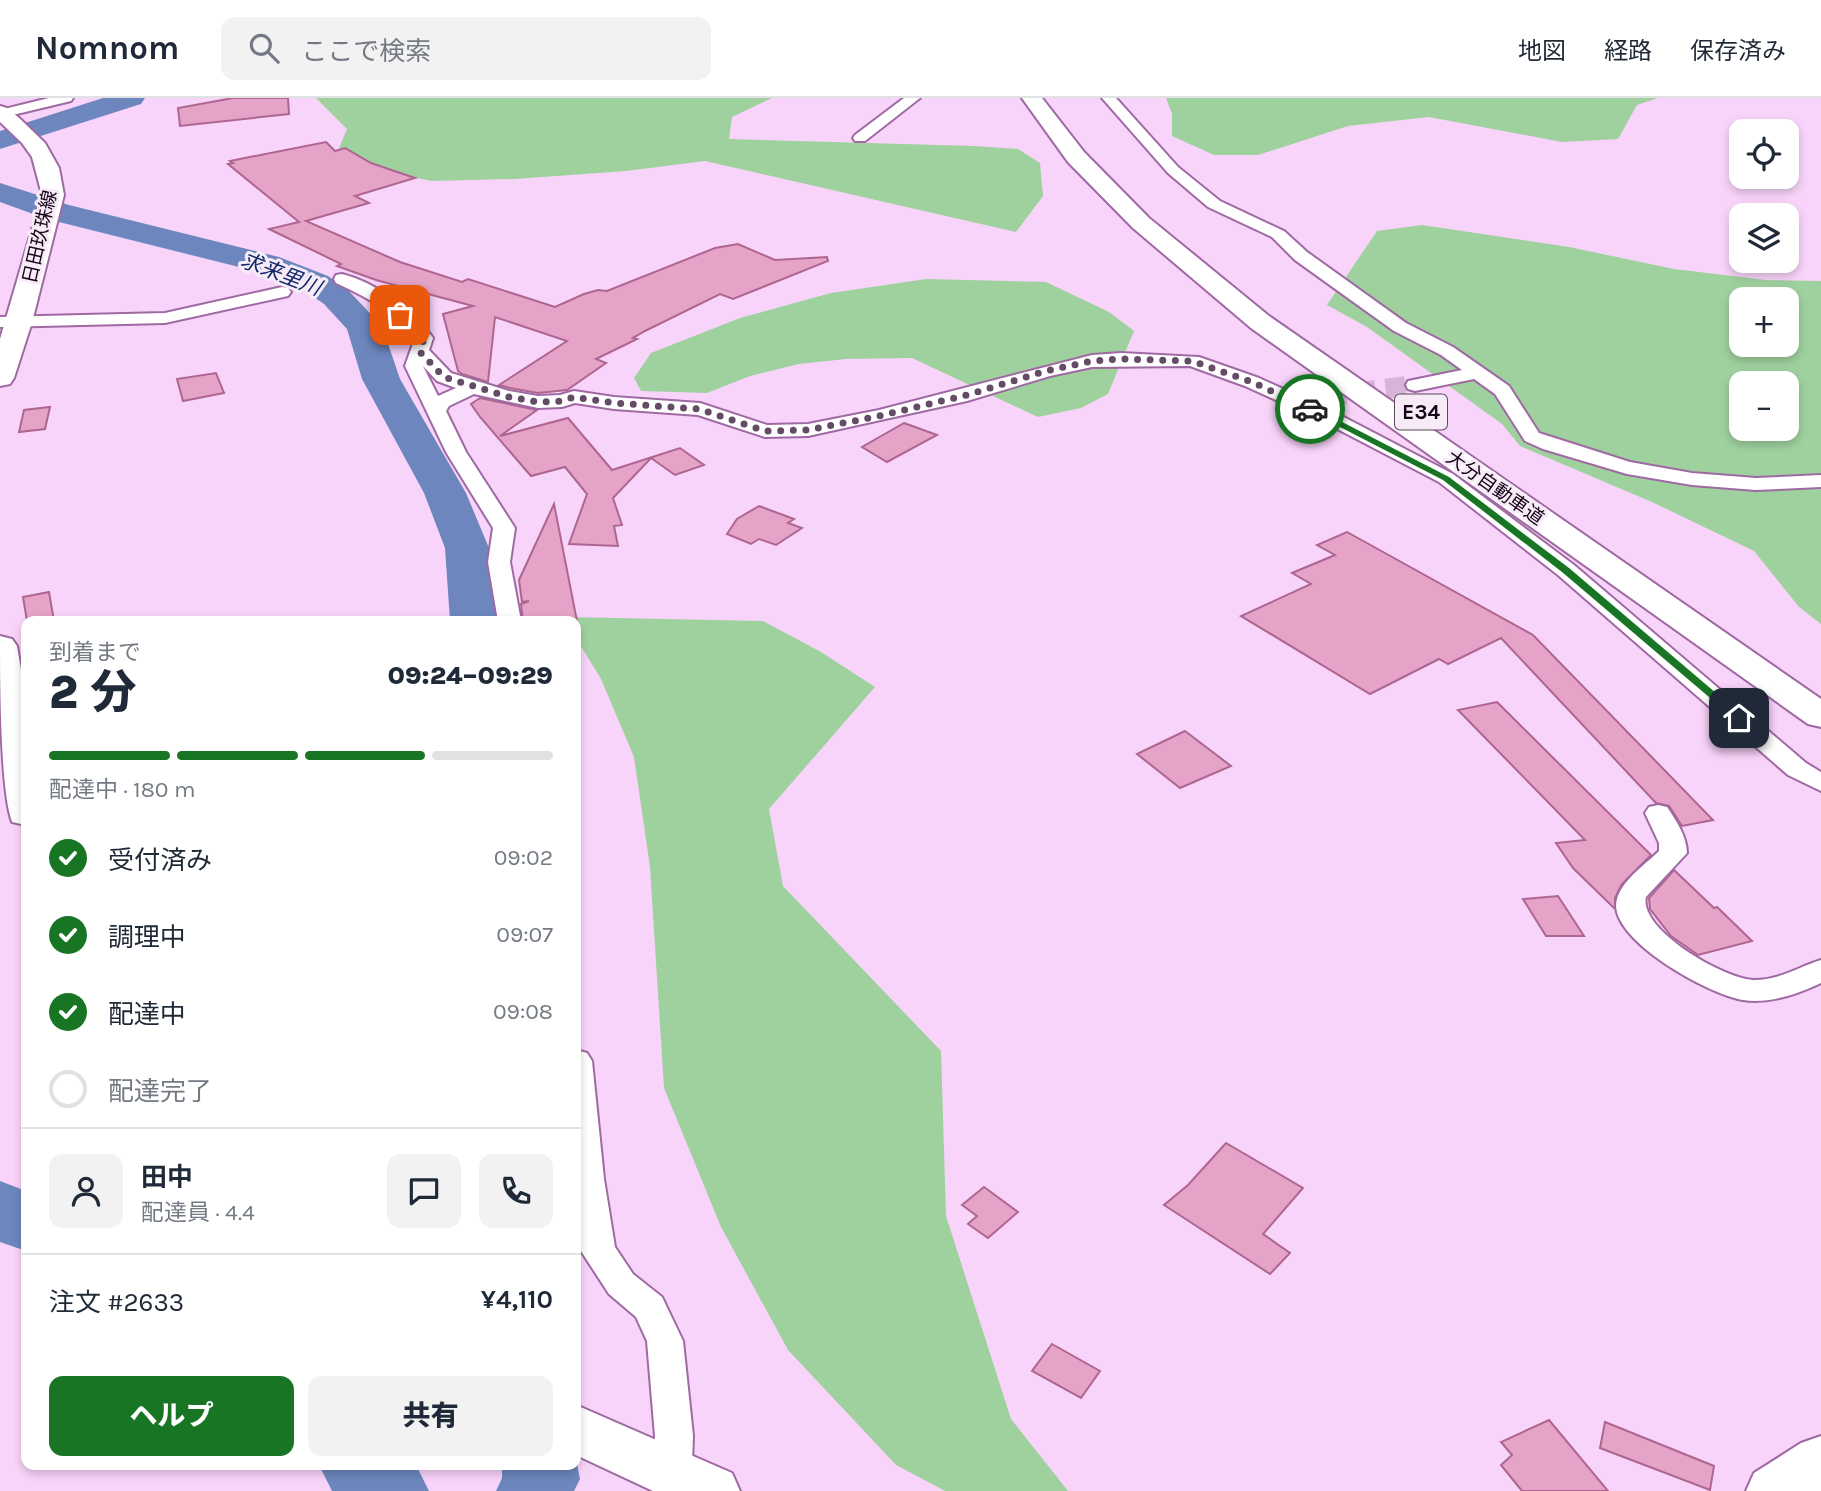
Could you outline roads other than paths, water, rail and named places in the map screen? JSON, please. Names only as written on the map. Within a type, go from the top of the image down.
[{"type":"main road","name":"大分自動車道","points":[[1032,98],[1076,158],[1141,223],[1260,322],[1821,716]]},
{"type":"main road","name":"大分自動車道","points":[[1056,98],[1102,156],[1166,219],[1286,317],[1821,685]]},
{"type":"main road","name":"日田玖珠線","points":[[0,378],[10,322],[53,195],[52,174],[33,139],[3,115]]},
{"type":"main road","points":[[0,646],[21,781]]},
{"type":"main road","points":[[587,1435],[685,1486]]},
{"type":"main road","points":[[1774,1491],[1821,1461]]},
{"type":"street","points":[[3,115],[66,98]]},
{"type":"street","points":[[860,138],[913,98]]},
{"type":"street","points":[[1109,98],[1173,170],[1214,204],[1278,234],[1301,256],[1400,327],[1447,351],[1502,390],[1532,437],[1550,446],[1627,468],[1692,479],[1756,484],[1821,481]]},
{"type":"street","points":[[341,279],[365,288],[417,326],[424,338],[414,366],[456,452],[504,528],[505,541],[499,552],[499,562],[508,616]]},
{"type":"street","points":[[10,322],[165,318],[282,292]]},
{"type":"street","points":[[420,352],[444,377],[472,388],[538,402],[562,401],[574,397],[614,403],[699,409],[765,431],[808,430],[879,416],[1092,361],[1192,361],[1252,382],[1446,478],[1566,570],[1797,769],[1821,783]]},
{"type":"street","points":[[1415,385],[1477,373]]},
{"type":"street","points":[[436,411],[441,402],[472,388]]},
{"type":"street","points":[[1291,400],[1326,396]]},
{"type":"street","points":[[1658,813],[1673,843],[1673,853],[1659,870],[1637,888],[1630,901],[1631,910],[1641,929],[1686,964],[1715,981],[1740,990],[1760,991],[1783,986],[1821,970]]},
{"type":"street","points":[[581,1115],[598,1251],[621,1284],[649,1307],[665,1341],[674,1436],[685,1486]]},
{"type":"waterway","name":"求来里川","points":[[0,140],[131,98]]},
{"type":"waterway","name":"求来里川","points":[[0,192],[58,212],[267,264],[316,283],[336,297],[364,326],[381,379],[445,493],[467,548],[473,616]]},
{"type":"waterway","points":[[0,1208],[21,1221]]},
{"type":"waterway","points":[[363,1470],[390,1491]]},
{"type":"waterway","name":"求来里川","points":[[535,1491],[541,1479],[540,1470]]},
{"type":"tunnel","points":[[1326,396],[1415,385]]}]
